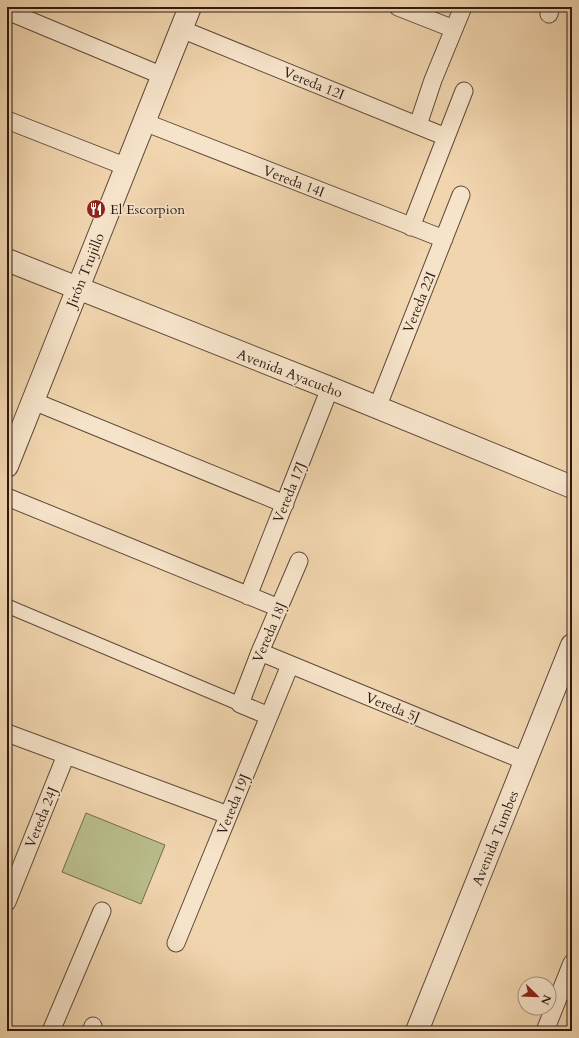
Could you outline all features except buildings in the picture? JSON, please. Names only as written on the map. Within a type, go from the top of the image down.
[{"type":"street","name":"Jirón Trujillo","points":[[7,466],[190,7]]},
{"type":"street","points":[[398,7],[454,29]]},
{"type":"street","points":[[418,125],[463,7]]},
{"type":"street","points":[[7,11],[163,76]]},
{"type":"street","name":"Vereda 12I","points":[[181,29],[446,137]]},
{"type":"street","points":[[411,227],[464,91]]},
{"type":"street","points":[[7,120],[126,167]]},
{"type":"street","name":"Vereda 14I","points":[[144,122],[444,239]]},
{"type":"street","name":"Vereda 22I","points":[[378,408],[461,195]]},
{"type":"street","name":"Avenida Ayacucho","points":[[7,260],[330,388],[572,487]]},
{"type":"street","name":"Vereda 17J","points":[[248,596],[330,388]]},
{"type":"street","points":[[33,401],[285,504]]},
{"type":"street","points":[[7,497],[279,608]]},
{"type":"street","name":"Vereda 18J","points":[[240,704],[260,652],[299,560]]},
{"type":"street","points":[[7,606],[269,716]]},
{"type":"street","name":"Avenida Tumbes","points":[[417,1031],[572,645]]},
{"type":"street","name":"Vereda 5J","points":[[260,652],[525,761]]},
{"type":"street","name":"Vereda 19J","points":[[176,943],[290,665]]},
{"type":"street","points":[[7,732],[228,815]]},
{"type":"street","name":"Vereda 24J","points":[[7,902],[66,755]]},
{"type":"street","points":[[51,1031],[102,911]]},
{"type":"street","points":[[545,1031],[572,963]]},
{"type":"green space","points":[[86,813],[165,845],[141,904],[62,872]]},
{"type":"place","name":"El Escorpion","points":[[96,209]]}]
